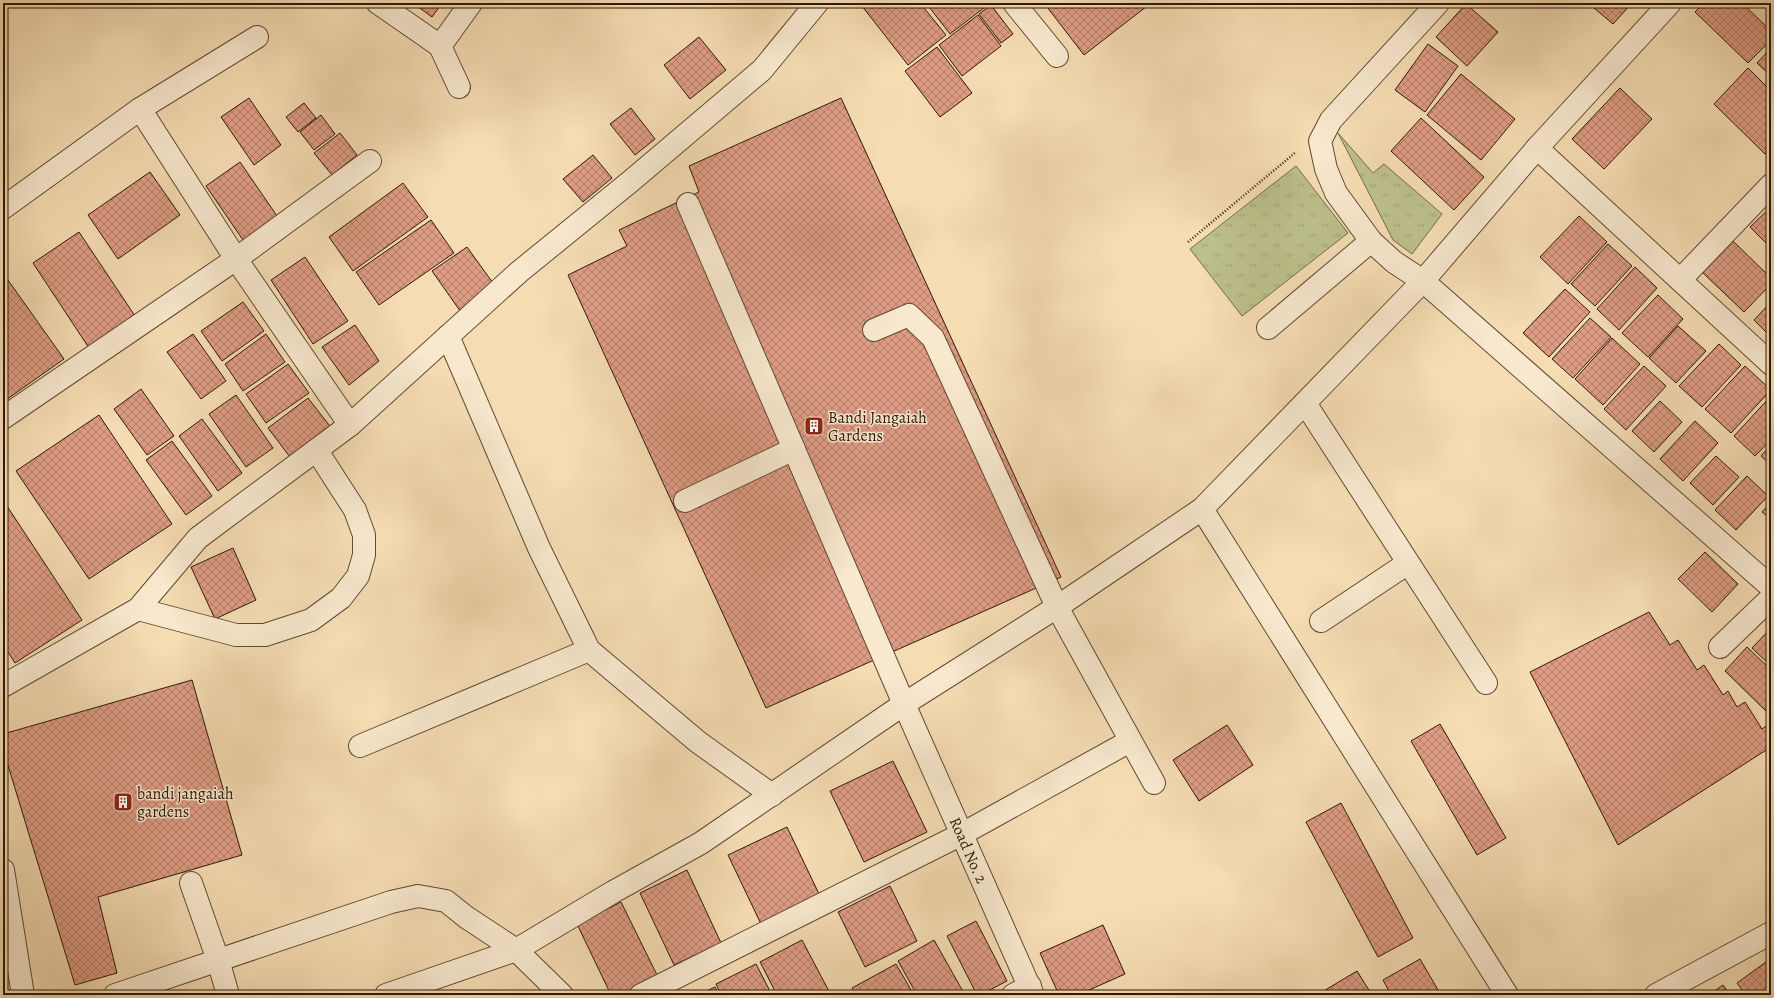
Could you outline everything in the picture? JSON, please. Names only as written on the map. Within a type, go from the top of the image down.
[{"type":"street","points":[[378,3],[440,46],[459,87]]},
{"type":"street","points":[[440,46],[470,3]]},
{"type":"street","points":[[3,686],[138,609],[198,538],[350,425],[520,272],[631,181],[762,70],[817,3]]},
{"type":"street","points":[[1014,3],[1058,56]]},
{"type":"street","points":[[1438,3],[1331,120],[1320,141],[1326,169],[1336,193],[1371,241],[1394,262],[1423,281],[1771,586]]},
{"type":"street","points":[[386,995],[516,950],[612,892],[701,843],[904,704],[1057,607],[1202,509],[1423,281],[1538,148],[1670,3]]},
{"type":"street","points":[[3,208],[140,109],[257,37]]},
{"type":"street","points":[[140,109],[236,259],[350,425]]},
{"type":"street","points":[[1538,148],[1771,364]]},
{"type":"street","points":[[3,418],[236,259],[370,161]]},
{"type":"street","points":[[1680,280],[1771,184]]},
{"type":"street","name":"Road No. 2","points":[[688,204],[904,704],[962,834],[1025,992]]},
{"type":"street","points":[[1268,328],[1371,241]]},
{"type":"street","points":[[874,330],[909,315],[933,338],[1057,607],[1154,783]]},
{"type":"street","points":[[448,336],[539,548],[589,650],[698,742],[772,795]]},
{"type":"street","points":[[1305,403],[1486,684]]},
{"type":"street","points":[[686,501],[794,449]]},
{"type":"street","points":[[138,609],[236,635],[265,635],[311,620],[341,598],[358,576],[364,555],[364,535],[356,510],[317,451]]},
{"type":"street","points":[[1202,509],[1507,995]]},
{"type":"street","points":[[1321,621],[1408,563]]},
{"type":"street","points":[[1720,647],[1771,598]]},
{"type":"street","points":[[360,746],[589,650]]},
{"type":"street","points":[[641,995],[962,834],[1130,741]]},
{"type":"street","points":[[3,870],[11,964],[23,995]]},
{"type":"street","points":[[191,883],[218,960],[228,995]]},
{"type":"street","points":[[115,995],[392,902],[418,896],[446,902],[516,950],[562,995]]},
{"type":"street","points":[[1656,995],[1771,933]]},
{"type":"path","points":[[1188,242],[1294,153],[1307,145],[1320,141]]},
{"type":"green space","points":[[1338,133],[1373,173],[1384,164],[1442,214],[1412,254],[1393,240]]},
{"type":"green space","points":[[1296,166],[1348,233],[1242,316],[1190,249]]},
{"type":"building","points":[[413,3],[442,3],[432,17]]},
{"type":"building","points":[[865,3],[920,3],[946,35],[908,65],[862,6]]},
{"type":"building","points":[[926,3],[989,3],[989,4],[950,34]]},
{"type":"building","points":[[1052,3],[1151,3],[1084,55],[1047,7]]},
{"type":"building","points":[[1588,3],[1632,3],[1613,24]]},
{"type":"building","points":[[1704,3],[1742,3],[1771,31],[1771,40],[1748,63],[1695,12]]},
{"type":"building","points":[[1466,4],[1498,32],[1467,66],[1436,37]]},
{"type":"building","points":[[991,5],[1013,34],[1001,43],[979,14]]},
{"type":"building","points":[[978,15],[1001,46],[962,76],[939,45]]},
{"type":"building","points":[[699,37],[726,70],[690,99],[664,65]]},
{"type":"building","points":[[1428,44],[1458,66],[1425,112],[1395,90]]},
{"type":"building","points":[[937,47],[972,93],[940,117],[905,71]]},
{"type":"building","points":[[1771,48],[1771,76],[1757,63]]},
{"type":"building","points":[[1748,68],[1771,91],[1771,148],[1765,154],[1714,104]]},
{"type":"building","points":[[1461,74],[1515,119],[1481,160],[1427,115]]},
{"type":"building","points":[[1620,88],[1652,119],[1604,169],[1572,139]]},
{"type":"building","points":[[249,98],[281,145],[254,165],[221,117]]},
{"type":"building","name":"Bandi Jangaiah Gardens","points":[[841,98],[1061,577],[766,708],[568,275],[627,246],[619,230],[699,192],[689,166]]},
{"type":"building","points":[[304,103],[316,118],[298,132],[286,117]]},
{"type":"building","points":[[631,108],[655,139],[635,155],[610,124]]},
{"type":"building","points":[[321,115],[335,134],[314,150],[300,132]]},
{"type":"building","points":[[1421,118],[1484,177],[1454,210],[1391,151]]},
{"type":"building","points":[[340,133],[357,155],[332,175],[314,153]]},
{"type":"building","points":[[593,155],[612,178],[583,202],[563,179]]},
{"type":"building","points":[[240,162],[277,216],[243,240],[206,186]]},
{"type":"building","points":[[150,172],[180,215],[118,259],[88,215]]},
{"type":"building","points":[[403,183],[428,217],[353,271],[329,237]]},
{"type":"building","points":[[1771,207],[1771,248],[1750,227]]},
{"type":"building","points":[[1579,216],[1607,242],[1568,284],[1540,257]]},
{"type":"building","points":[[431,220],[454,253],[379,305],[356,272]]},
{"type":"building","points":[[79,232],[135,316],[89,348],[33,263]]},
{"type":"building","points":[[1733,241],[1771,278],[1771,284],[1744,312],[1702,272]]},
{"type":"building","points":[[1608,244],[1632,266],[1595,306],[1571,284]]},
{"type":"building","points":[[467,247],[498,290],[463,315],[432,271]]},
{"type":"building","points":[[305,257],[348,321],[313,344],[271,280]]},
{"type":"building","points":[[1635,267],[1657,288],[1619,330],[1597,309]]},
{"type":"building","points":[[3,273],[64,359],[3,402]]},
{"type":"building","points":[[1565,289],[1590,312],[1549,357],[1523,333]]},
{"type":"building","points":[[1658,295],[1683,319],[1648,357],[1622,333]]},
{"type":"building","points":[[243,302],[264,331],[222,361],[201,331]]},
{"type":"building","points":[[1771,302],[1771,337],[1754,320]]},
{"type":"building","points":[[1590,318],[1611,337],[1573,378],[1552,359]]},
{"type":"building","points":[[355,325],[379,361],[349,385],[322,347]]},
{"type":"building","points":[[1678,326],[1706,351],[1676,383],[1649,358]]},
{"type":"building","points":[[193,334],[226,381],[201,399],[167,352]]},
{"type":"building","points":[[266,334],[285,362],[243,391],[225,364]]},
{"type":"building","points":[[1612,338],[1640,364],[1603,405],[1575,379]]},
{"type":"building","points":[[1719,344],[1741,365],[1702,407],[1679,386]]},
{"type":"building","points":[[288,364],[309,393],[266,423],[246,394]]},
{"type":"building","points":[[1644,366],[1666,386],[1626,430],[1604,409]]},
{"type":"building","points":[[1745,366],[1771,390],[1731,433],[1705,409]]},
{"type":"building","points":[[141,389],[174,436],[147,455],[114,409]]},
{"type":"building","points":[[236,395],[273,448],[246,467],[209,414]]},
{"type":"building","points":[[1771,396],[1771,440],[1755,456],[1734,436]]},
{"type":"building","points":[[308,398],[333,430],[293,461],[268,428]]},
{"type":"building","points":[[1660,401],[1682,422],[1654,452],[1632,431]]},
{"type":"building","points":[[99,415],[172,524],[89,579],[16,471]]},
{"type":"building","points":[[202,419],[242,473],[218,491],[179,436]]},
{"type":"building","points":[[1695,421],[1718,443],[1683,481],[1660,459]]},
{"type":"building","points":[[172,441],[212,496],[186,515],[146,460]]},
{"type":"building","points":[[1771,445],[1771,465],[1761,456]]},
{"type":"building","points":[[1716,456],[1739,477],[1713,505],[1690,483]]},
{"type":"building","points":[[1747,476],[1768,496],[1736,530],[1715,510]]},
{"type":"building","points":[[3,500],[82,620],[15,663],[3,644]]},
{"type":"building","points":[[1771,502],[1771,519],[1762,512]]},
{"type":"building","points":[[233,548],[256,600],[215,619],[191,567]]},
{"type":"building","points":[[1705,552],[1738,584],[1712,612],[1678,579]]},
{"type":"building","points":[[1649,612],[1670,645],[1678,640],[1697,670],[1704,665],[1723,695],[1728,691],[1737,707],[1745,702],[1762,729],[1766,726],[1771,734],[1771,747],[1618,845],[1530,672]]},
{"type":"building","points":[[1771,628],[1771,666],[1752,648]]},
{"type":"building","points":[[1747,647],[1771,670],[1771,712],[1769,714],[1725,671]]},
{"type":"building","name":"bandi jangaiah gardens","points":[[192,680],[242,855],[98,897],[117,973],[75,985],[3,749],[3,734]]},
{"type":"building","points":[[1440,724],[1506,838],[1477,855],[1411,741]]},
{"type":"building","points":[[1227,725],[1253,765],[1199,801],[1173,760]]},
{"type":"building","points":[[893,761],[927,832],[864,862],[830,791]]},
{"type":"building","points":[[1341,803],[1413,938],[1378,957],[1306,822]]},
{"type":"building","points":[[787,827],[820,896],[761,924],[728,855]]},
{"type":"building","points":[[687,870],[721,943],[674,965],[640,893]]},
{"type":"building","points":[[890,886],[917,941],[865,967],[838,912]]},
{"type":"building","points":[[621,902],[659,979],[625,995],[611,995],[577,924]]},
{"type":"building","points":[[976,921],[1007,981],[980,995],[977,995],[947,936]]},
{"type":"building","points":[[1103,925],[1125,974],[1078,995],[1059,995],[1040,953]]},
{"type":"building","points":[[802,940],[831,995],[777,995],[760,962]]},
{"type":"building","points":[[934,940],[965,995],[917,995],[898,961]]},
{"type":"building","points":[[1420,959],[1441,995],[1391,995],[1383,980]]},
{"type":"building","points":[[1766,962],[1771,969],[1771,995],[1746,995],[1737,983]]},
{"type":"building","points":[[756,964],[772,995],[721,995],[716,984]]},
{"type":"building","points":[[896,964],[914,995],[856,995],[852,988]]},
{"type":"building","points":[[1357,971],[1372,995],[1323,995],[1322,992]]},
{"type":"building","points":[[1723,985],[1730,995],[1709,995]]},
{"type":"building","points":[[715,987],[719,995],[698,995]]},
{"type":"place","name":"Bandi Jangaiah Gardens","points":[[814,426]]},
{"type":"place","name":"bandi jangaiah gardens","points":[[123,802]]}]
